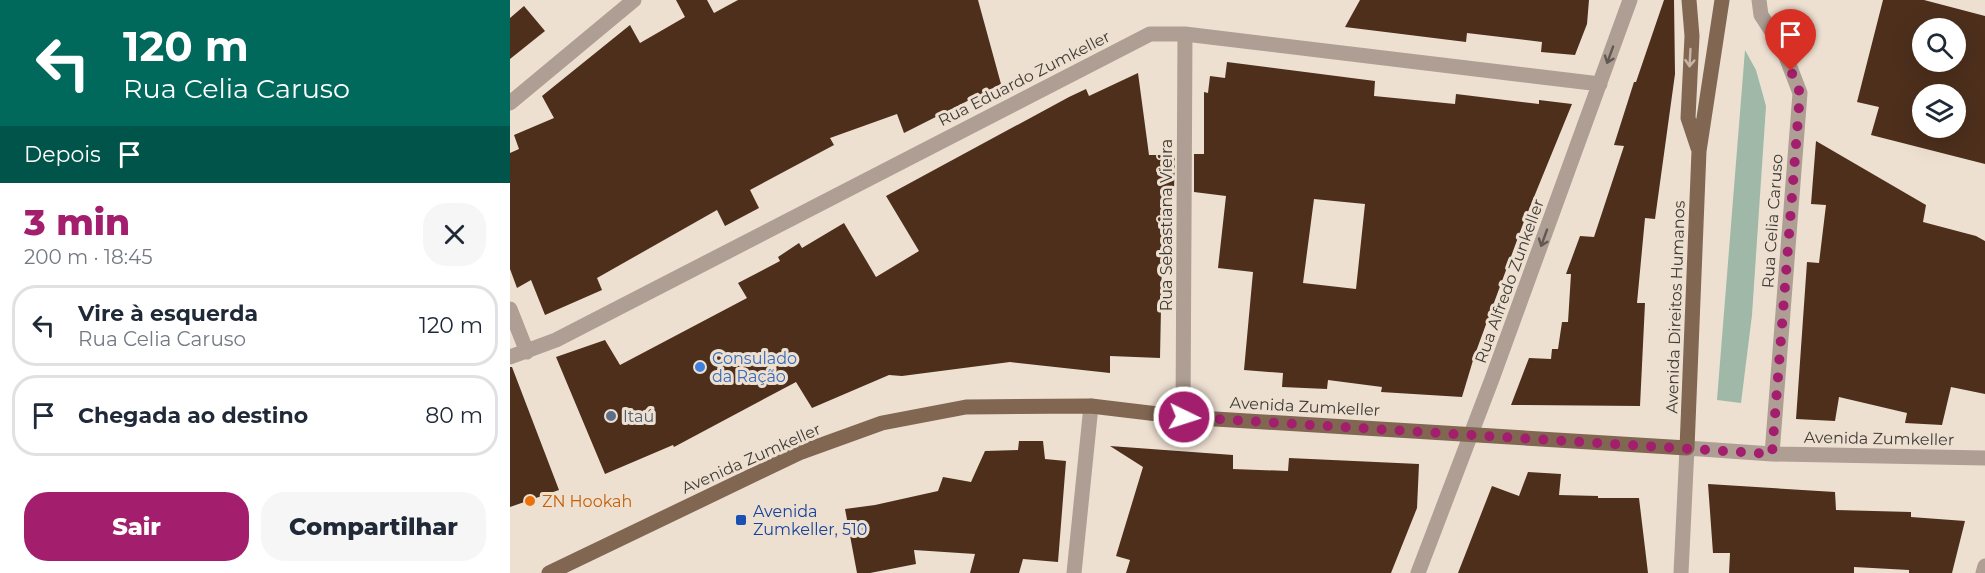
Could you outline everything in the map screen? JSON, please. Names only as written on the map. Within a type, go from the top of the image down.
[{"type":"main road","name":"Avenida Direitos Humanos","points":[[1689,0],[1692,36],[1688,118],[1699,151]]},
{"type":"main road","name":"Avenida Direitos Humanos","points":[[1687,448],[1699,151],[1722,0]]},
{"type":"main road","name":"Avenida Zumkeller","points":[[549,573],[799,453],[882,423],[966,407],[1091,406],[1184,417],[1687,448]]},
{"type":"street","points":[[510,103],[634,0]]},
{"type":"street","name":"Rua Alfredo Zunkeller","points":[[1418,573],[1492,379],[1630,0]]},
{"type":"street","name":"Rua Celia Caruso","points":[[1759,0],[1761,15],[1783,49],[1800,93],[1772,454]]},
{"type":"street","name":"Rua Eduardo Zumkeller","points":[[510,357],[556,340],[1150,34],[1185,34],[1600,84]]},
{"type":"street","name":"Rua Sebastiana Vieira","points":[[1184,417],[1185,34]]},
{"type":"street","points":[[510,309],[527,352]]},
{"type":"street","points":[[1074,573],[1091,406]]},
{"type":"street","name":"Avenida Zumkeller","points":[[1687,448],[1772,454],[1985,458]]},
{"type":"street","name":"Avenida Direitos Humanos","points":[[1681,573],[1687,448]]},
{"type":"street","points":[[1983,573],[1985,566]]},
{"type":"green space","points":[[1745,50],[1756,70],[1766,106],[1752,315],[1741,403],[1717,400]]},
{"type":"building","points":[[676,0],[707,0],[714,13],[738,0],[978,0],[1001,84],[904,133],[897,114],[830,138],[834,145],[750,190],[759,208],[725,226],[717,210],[597,278],[602,290],[545,315],[531,280],[517,288],[510,269],[510,153],[519,149],[514,135],[554,118],[542,96],[630,25],[640,43],[685,17]]},
{"type":"building","points":[[1360,0],[1589,0],[1587,24],[1575,55],[1541,52],[1542,42],[1467,33],[1466,42],[1345,27]]},
{"type":"building","points":[[1664,0],[1674,0],[1675,74],[1655,219],[1645,218],[1637,303],[1645,303],[1640,406],[1511,405],[1529,358],[1551,359],[1552,349],[1558,349],[1562,322],[1568,322],[1571,274],[1566,274],[1580,236],[1594,237],[1624,146],[1614,145]]},
{"type":"building","points":[[1883,0],[1924,0],[1985,16],[1985,164],[1871,135],[1879,107],[1857,102]]},
{"type":"building","points":[[524,6],[545,31],[510,59],[510,18]]},
{"type":"building","points":[[1227,62],[1375,81],[1374,96],[1455,104],[1456,94],[1539,104],[1539,100],[1572,104],[1523,224],[1474,357],[1462,397],[1381,392],[1382,387],[1328,380],[1327,389],[1282,387],[1283,373],[1244,370],[1253,272],[1218,268],[1226,196],[1194,192],[1194,154],[1204,154],[1204,92],[1208,93],[1210,76],[1225,78]],"holes":[[[1314,199],[1365,204],[1356,289],[1303,283]]]},
{"type":"building","points":[[1138,73],[1149,155],[1175,155],[1174,190],[1165,189],[1166,257],[1162,257],[1160,358],[1110,356],[1110,373],[1010,362],[902,376],[889,375],[812,408],[796,382],[674,447],[673,445],[605,474],[556,357],[605,340],[620,365],[747,298],[738,283],[780,261],[778,257],[799,243],[802,248],[844,223],[876,277],[919,251],[886,196],[1069,97],[1086,89],[1089,96]]},
{"type":"building","points":[[1816,141],[1926,205],[1923,222],[1976,236],[1985,241],[1985,394],[1951,387],[1942,425],[1905,423],[1907,413],[1839,397],[1835,421],[1796,419],[1807,262],[1819,263],[1826,205],[1811,204]]},
{"type":"building","points":[[510,367],[512,367],[559,490],[510,507]]},
{"type":"building","points":[[1019,441],[1043,441],[1045,459],[1066,461],[1058,562],[1023,559],[1019,573],[970,573],[975,554],[914,550],[916,564],[870,573],[857,573],[845,509],[938,491],[943,477],[971,482],[985,451],[1018,450]]},
{"type":"building","points":[[1110,446],[1233,455],[1233,469],[1288,471],[1289,458],[1419,464],[1417,508],[1391,573],[1126,573],[1130,560],[1116,556],[1143,467]]},
{"type":"building","points":[[1528,472],[1561,474],[1559,495],[1639,498],[1648,573],[1458,573],[1492,486],[1519,496]]},
{"type":"building","points":[[1708,484],[1835,492],[1836,510],[1911,512],[1911,517],[1965,521],[1952,573],[1909,573],[1909,570],[1854,567],[1854,573],[1729,573],[1730,553],[1713,553]]},
{"type":"place","name":"Consulado da Ração","points":[[700,367]]},
{"type":"place","name":"Itaú","points":[[611,416]]},
{"type":"place","name":"ZN Hookah","points":[[530,501]]},
{"type":"place","name":"Avenida Zumkeller, 510","points":[[741,520]]},
{"type":"route","points":[[1184,417],[1772,454],[1800,93],[1791,71]]}]
